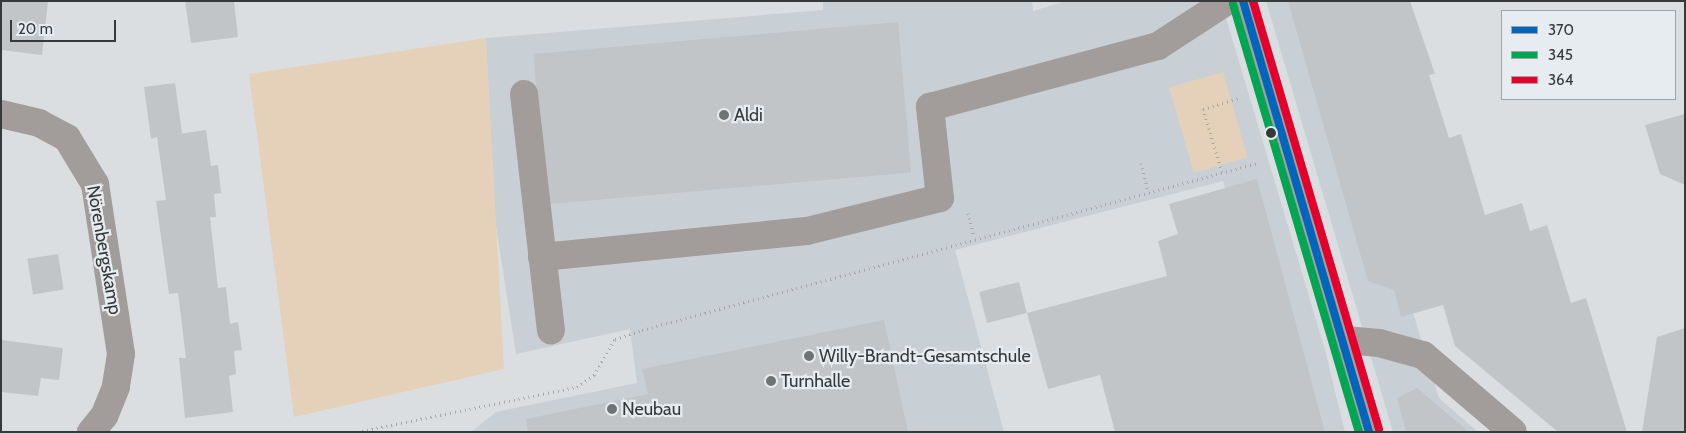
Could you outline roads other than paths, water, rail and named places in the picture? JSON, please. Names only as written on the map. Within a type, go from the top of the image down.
[{"type":"main road","points":[[1243,1],[1345,340],[1369,432]]},
{"type":"street","points":[[542,257],[807,231],[940,198],[930,107],[1158,46],[1227,1]]},
{"type":"street","points":[[524,94],[552,330]]},
{"type":"street","name":"Nörenbergskamp","points":[[1,114],[39,123],[67,138],[95,184],[121,354],[116,387],[104,416],[91,432]]},
{"type":"street","points":[[1345,340],[1379,342],[1423,355],[1513,432]]},
{"type":"place","name":"Aldi","points":[[724,115]]},
{"type":"place","name":"Willy-Brandt-Gesamtschule","points":[[809,356]]},
{"type":"place","name":"Turnhalle","points":[[771,381]]},
{"type":"place","name":"Neubau","points":[[612,409]]}]
